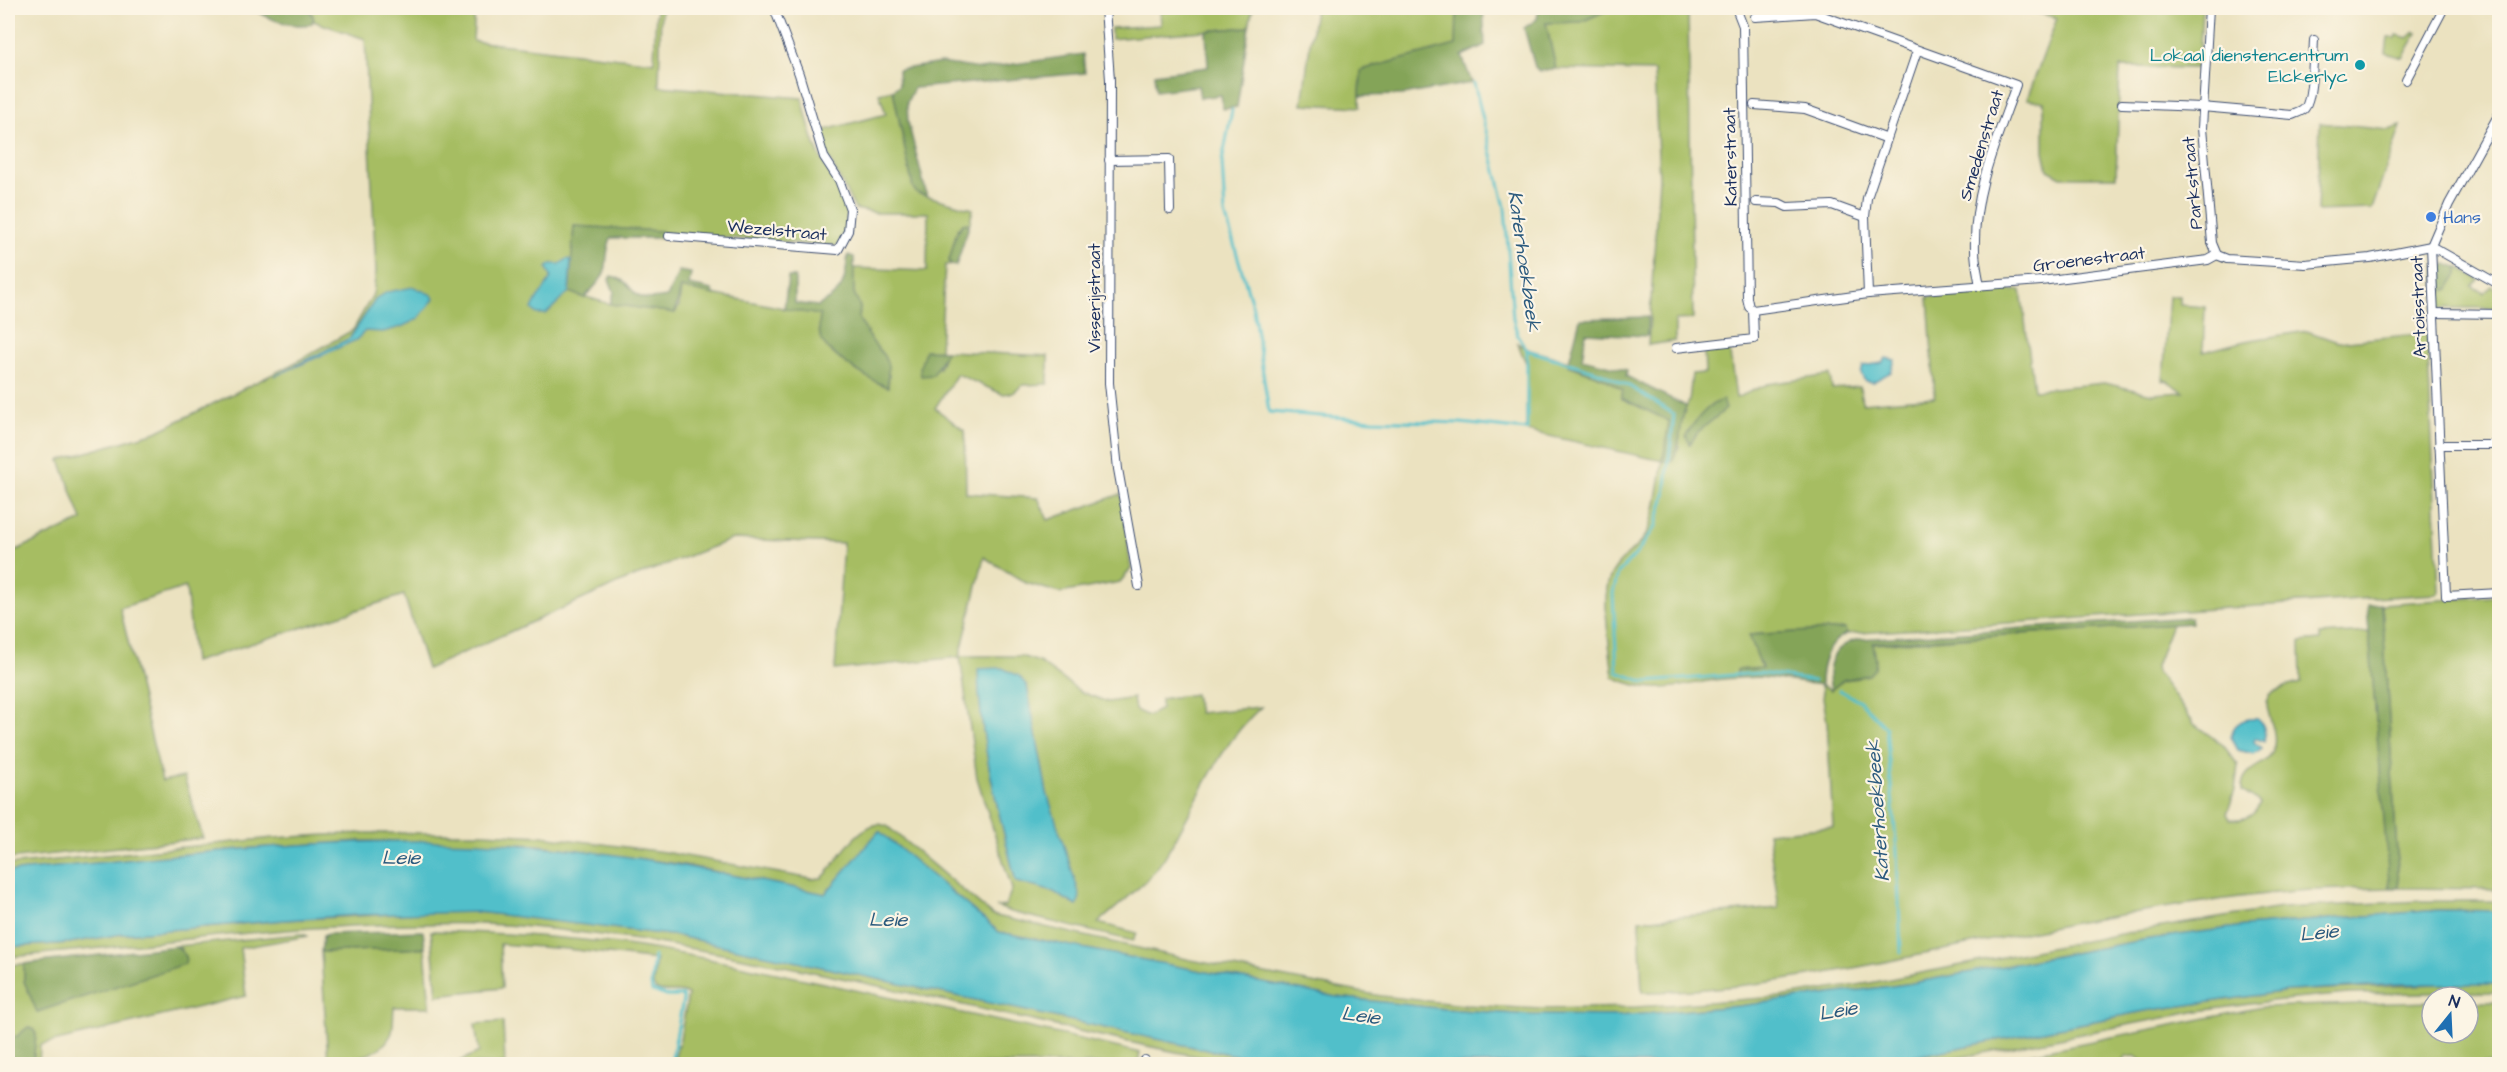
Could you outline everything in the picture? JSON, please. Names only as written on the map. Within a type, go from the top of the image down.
[{"type":"street","points":[[774,9],[786,8]]},
{"type":"street","name":"Visserijstraat","points":[[1105,8],[1110,80],[1109,384],[1118,469],[1138,586]]},
{"type":"street","name":"Katerstraat","points":[[1676,348],[1754,339],[1751,308],[1747,298],[1743,26],[1736,8]]},
{"type":"street","name":"Parkstraat","points":[[2209,8],[2202,107],[2212,243],[2217,255]]},
{"type":"street","points":[[2406,80],[2444,8]]},
{"type":"street","name":"Wezelstraat","points":[[669,236],[838,250],[843,243],[850,224],[850,209],[838,180],[820,147],[799,74],[774,9]]},
{"type":"street","points":[[1755,16],[1815,13],[1917,51],[1869,190],[1865,217],[1868,294]]},
{"type":"street","points":[[2122,104],[2299,113],[2304,110],[2309,100],[2314,40]]},
{"type":"street","name":"Smedenstraat","points":[[1917,51],[2016,85],[1987,167],[1977,203],[1975,251],[1980,286]]},
{"type":"street","points":[[1754,105],[1805,109],[1886,138]]},
{"type":"street","name":"Artoisstraat","points":[[2499,112],[2449,204],[2431,246],[2446,596],[2499,593]]},
{"type":"street","points":[[1109,159],[1169,159],[1170,210]]},
{"type":"street","points":[[1756,202],[1779,202],[1787,207],[1832,205],[1865,217]]},
{"type":"street","points":[[2431,246],[2499,285]]},
{"type":"street","name":"Groenestraat","points":[[1751,308],[1868,294],[2041,281],[2208,260],[2217,255],[2227,259],[2305,264],[2370,258],[2431,246]]},
{"type":"street","points":[[2434,314],[2499,314]]},
{"type":"street","points":[[2439,445],[2499,445]]},
{"type":"green space","points":[[254,8],[308,8],[314,19],[311,24],[289,24],[266,16]]},
{"type":"green space","points":[[308,8],[475,8],[473,41],[654,62],[656,8],[661,8],[659,86],[802,98],[817,149],[839,189],[846,208],[844,232],[838,246],[574,226],[569,292],[610,304],[675,313],[679,306],[681,288],[820,315],[822,337],[828,349],[853,368],[888,387],[889,375],[859,319],[860,307],[854,293],[853,268],[927,271],[928,213],[876,213],[855,209],[821,142],[821,131],[886,114],[879,93],[893,90],[913,188],[917,193],[973,209],[969,226],[967,223],[958,228],[949,261],[950,265],[945,265],[940,350],[925,351],[939,368],[946,351],[1048,356],[1048,384],[1023,385],[1013,393],[1002,394],[957,374],[935,408],[965,431],[966,493],[1038,498],[1048,520],[1121,494],[1131,569],[1120,582],[1060,593],[1026,583],[984,557],[960,656],[1021,656],[1039,662],[1081,692],[1108,702],[1133,698],[1135,710],[1148,716],[1161,709],[1161,699],[1195,694],[1199,713],[1261,707],[1246,722],[1221,756],[1155,871],[1098,923],[1137,933],[1133,941],[998,907],[1005,906],[1012,889],[977,778],[960,657],[835,670],[843,543],[733,539],[628,579],[427,669],[404,595],[194,662],[186,587],[120,608],[162,781],[184,777],[203,838],[8,859],[8,554],[82,520],[60,460],[156,432],[287,367],[353,330],[373,294],[376,272],[365,39],[313,21],[313,15]],"holes":[[[979,669],[1027,686],[1047,793],[1077,906],[1054,892],[1016,882],[997,804],[982,722]]]},
{"type":"green space","points":[[1160,8],[1253,8],[1249,27],[1111,39],[1111,28],[1161,25]]},
{"type":"green space","points":[[1315,8],[1457,8],[1457,45],[1361,70],[1360,107],[1302,104]]},
{"type":"green space","points":[[1457,8],[1483,8],[1485,45],[1462,56],[1472,83],[1402,95],[1360,96],[1361,70],[1456,45]]},
{"type":"green space","points":[[1539,8],[1612,8],[1581,22],[1546,23],[1556,69],[1539,71],[1535,67],[1524,28],[1537,19]]},
{"type":"green space","points":[[1612,8],[1688,8],[1693,319],[1675,320],[1675,341],[1648,345],[1659,178],[1654,71],[1556,69],[1546,23],[1581,22]]},
{"type":"green space","points":[[2020,8],[2202,8],[2199,68],[2120,67],[2116,177],[2061,177],[2048,170],[2044,151],[2044,102],[2027,99],[2057,18]]},
{"type":"green space","points":[[1249,27],[1237,107],[1223,109],[1221,95],[1200,98],[1198,86],[1156,91],[1154,74],[1208,67],[1206,31]]},
{"type":"green space","points":[[2415,32],[2417,33],[2403,58],[2386,53],[2388,38],[2396,38],[2397,35],[2408,38]]},
{"type":"green space","points":[[1083,54],[1085,73],[914,88],[907,102],[908,122],[927,196],[917,193],[913,188],[893,90],[899,85],[898,70],[941,63],[980,69]]},
{"type":"green space","points":[[2320,123],[2389,130],[2401,126],[2372,209],[2317,211]]},
{"type":"green space","points":[[967,223],[969,226],[956,266],[950,265],[956,234],[962,224]]},
{"type":"green space","points":[[574,226],[662,231],[661,238],[611,238],[603,275],[584,298],[569,292]]},
{"type":"green space","points":[[848,255],[854,257],[854,293],[860,307],[859,319],[888,365],[888,387],[851,367],[825,345],[819,333],[820,315],[784,309],[788,277],[795,277],[795,303],[818,306],[834,296],[842,286]]},
{"type":"green space","points":[[2447,264],[2458,267],[2458,274],[2448,290],[2436,289],[2436,268]]},
{"type":"green space","points":[[2458,267],[2479,279],[2472,286],[2484,293],[2492,286],[2499,291],[2499,298],[2494,308],[2442,308],[2439,306],[2436,289],[2444,291],[2458,274]]},
{"type":"green space","points":[[679,271],[691,273],[689,285],[712,290],[715,295],[681,288],[675,313],[610,304],[614,292],[609,279],[611,276],[626,283],[638,296],[653,299],[667,297]]},
{"type":"green space","points":[[2021,290],[2034,390],[2104,383],[2152,394],[2184,392],[2166,380],[2163,381],[2169,296],[2180,296],[2180,305],[2205,307],[2203,352],[2245,341],[2307,331],[2338,342],[2427,333],[2439,591],[2437,594],[1846,634],[1845,629],[1750,635],[1762,669],[1737,670],[1737,678],[1676,687],[1647,687],[1613,677],[1606,600],[1609,580],[1615,568],[1640,543],[1648,531],[1654,512],[1663,461],[1679,448],[1680,421],[1689,401],[1692,374],[1705,373],[1704,350],[1729,347],[1736,398],[1768,384],[1830,375],[1832,389],[1860,387],[1862,403],[1935,397],[1928,297]]},
{"type":"green space","points":[[1648,317],[1647,336],[1586,333],[1582,359],[1627,370],[1626,376],[1686,406],[1672,461],[1663,461],[1669,421],[1621,398],[1623,390],[1604,378],[1568,365],[1580,319]]},
{"type":"green space","points":[[1517,343],[1530,350],[1569,361],[1568,365],[1604,378],[1624,390],[1621,398],[1670,421],[1663,461],[1526,431],[1527,365]]},
{"type":"green space","points":[[925,350],[946,351],[933,375],[921,376],[920,368]]},
{"type":"green space","points":[[1723,400],[1726,409],[1698,432],[1690,444],[1686,436],[1692,426],[1707,409]]},
{"type":"green space","points":[[2499,596],[2499,889],[2399,888],[2382,604]]},
{"type":"green space","points":[[2382,604],[2399,888],[2390,888],[2389,883],[2367,605]]},
{"type":"green space","points":[[2191,617],[2192,623],[1873,643],[1875,668],[1869,675],[1843,680],[1831,690],[1829,681],[1830,664],[1837,651],[1860,639]]},
{"type":"green space","points":[[2172,624],[2156,666],[2157,672],[2194,724],[2223,745],[2238,765],[2235,790],[2227,814],[2230,819],[2248,817],[2255,812],[2260,803],[2242,791],[2243,783],[2249,772],[2270,757],[2273,751],[2275,739],[2268,709],[2268,701],[2272,694],[2282,688],[2301,683],[2300,642],[2320,640],[2320,635],[2369,632],[2390,888],[2299,891],[2215,900],[2097,919],[1814,975],[1757,984],[1642,992],[1639,920],[1779,908],[1768,833],[1833,827],[1827,722],[1821,685],[1831,690],[1843,680],[1858,678],[1873,644]]},
{"type":"green space","points":[[1845,629],[1846,634],[1834,643],[1826,655],[1821,685],[1760,677],[1737,678],[1737,670],[1762,668],[1749,635]]},
{"type":"green space","points":[[879,824],[887,826],[992,915],[1191,960],[1381,996],[1465,1005],[1541,1009],[1636,1007],[1779,997],[1870,983],[2131,932],[2281,908],[2422,901],[2499,901],[2500,911],[2439,910],[2245,926],[2143,940],[1907,984],[1739,1006],[1619,1016],[1529,1015],[1445,1009],[1336,997],[999,932],[879,831],[825,894],[679,864],[538,845],[458,842],[361,841],[240,849],[8,872],[8,865],[273,838],[363,833],[483,833],[542,836],[664,852],[812,879],[822,878],[856,836],[863,830]]},
{"type":"green space","points":[[432,912],[477,912],[678,936],[1203,1049],[1287,1064],[1236,1064],[790,967],[610,936],[519,926],[444,923],[316,928],[8,957],[8,947],[69,943],[122,934],[285,920]]},
{"type":"green space","points":[[423,931],[425,948],[321,952],[323,936],[328,934]]},
{"type":"green space","points":[[431,931],[570,939],[680,954],[1042,1030],[1140,1053],[1138,1064],[673,1064],[688,995],[655,989],[653,985],[656,960],[567,949],[500,944],[502,988],[437,995]]},
{"type":"green space","points":[[301,934],[308,936],[240,948],[246,996],[40,1045],[39,1064],[33,1064],[36,1034],[28,1027],[16,1037],[8,1035],[8,965],[24,964],[24,981],[38,1012],[181,949],[176,946]]},
{"type":"green space","points":[[176,946],[186,956],[185,964],[37,1012],[24,981],[24,964]]},
{"type":"green space","points":[[425,948],[430,1007],[394,1007],[391,1035],[379,1049],[355,1058],[328,1061],[321,952]]},
{"type":"green space","points":[[2458,983],[2499,984],[2499,992],[2480,992],[2480,985],[2420,985],[2420,993],[2349,994],[2272,1001],[2199,1011],[1926,1064],[1876,1064],[2145,1011],[2288,991]]},
{"type":"green space","points":[[2420,1002],[2420,1045],[2480,1045],[2480,1002],[2499,1002],[2499,1064],[2147,1064],[2135,1056],[2126,1057],[2120,1064],[2071,1060],[2067,1064],[1978,1064],[2262,1007]]},
{"type":"green space","points":[[503,1022],[505,1064],[454,1064],[479,1052],[475,1024]]},
{"type":"green space","points":[[28,1027],[36,1034],[33,1064],[21,1064],[8,1056],[8,1035],[16,1037]]},
{"type":"water","points":[[567,259],[571,260],[569,292],[546,314],[537,314],[532,309],[551,277],[547,268],[551,264],[560,264]]},
{"type":"water","points":[[414,287],[432,295],[434,299],[418,319],[383,332],[365,331],[356,340],[275,376],[350,338],[375,300],[387,292]]},
{"type":"water","points":[[1886,358],[1895,360],[1891,372],[1873,382],[1865,381],[1861,374],[1863,366],[1882,363]]},
{"type":"water","points":[[1002,668],[1019,676],[1027,686],[1047,793],[1080,896],[1077,906],[1054,892],[1016,882],[991,777],[979,696],[978,669]]},
{"type":"water","points":[[2248,719],[2257,719],[2263,726],[2265,739],[2264,742],[2255,738],[2254,742],[2262,748],[2254,754],[2238,750],[2231,737],[2234,728]]},
{"type":"water","name":"Leie","points":[[879,831],[999,932],[1336,997],[1445,1009],[1529,1015],[1619,1016],[1739,1006],[1907,984],[2143,940],[2245,926],[2439,910],[2499,911],[2499,984],[2400,984],[2288,991],[2145,1011],[1876,1064],[1287,1064],[1203,1049],[678,936],[477,912],[357,915],[285,920],[122,934],[69,943],[8,947],[8,872],[273,847],[405,841],[472,842],[610,854],[825,894]]},
{"type":"waterway","name":"Katerhoekbeek","points":[[1474,83],[1505,207],[1513,319],[1518,336],[1527,350],[1601,373],[1629,386],[1674,414],[1665,495],[1656,526],[1636,554],[1618,573],[1613,593],[1617,672],[1645,682],[1759,673],[1814,681]]},
{"type":"waterway","points":[[1232,110],[1222,162],[1225,214],[1253,308],[1269,412],[1373,420],[1460,423],[1527,430],[1527,350]]},
{"type":"waterway","name":"Katerhoekbeek","points":[[1839,690],[1860,701],[1886,728],[1897,852],[1901,953]]},
{"type":"waterway","points":[[654,956],[652,991],[667,996],[683,996],[671,1064]]},
{"type":"place","name":"Lokaal dienstencentrum Elckerlyc","points":[[2360,65]]},
{"type":"place","name":"Hans","points":[[2431,217]]}]
